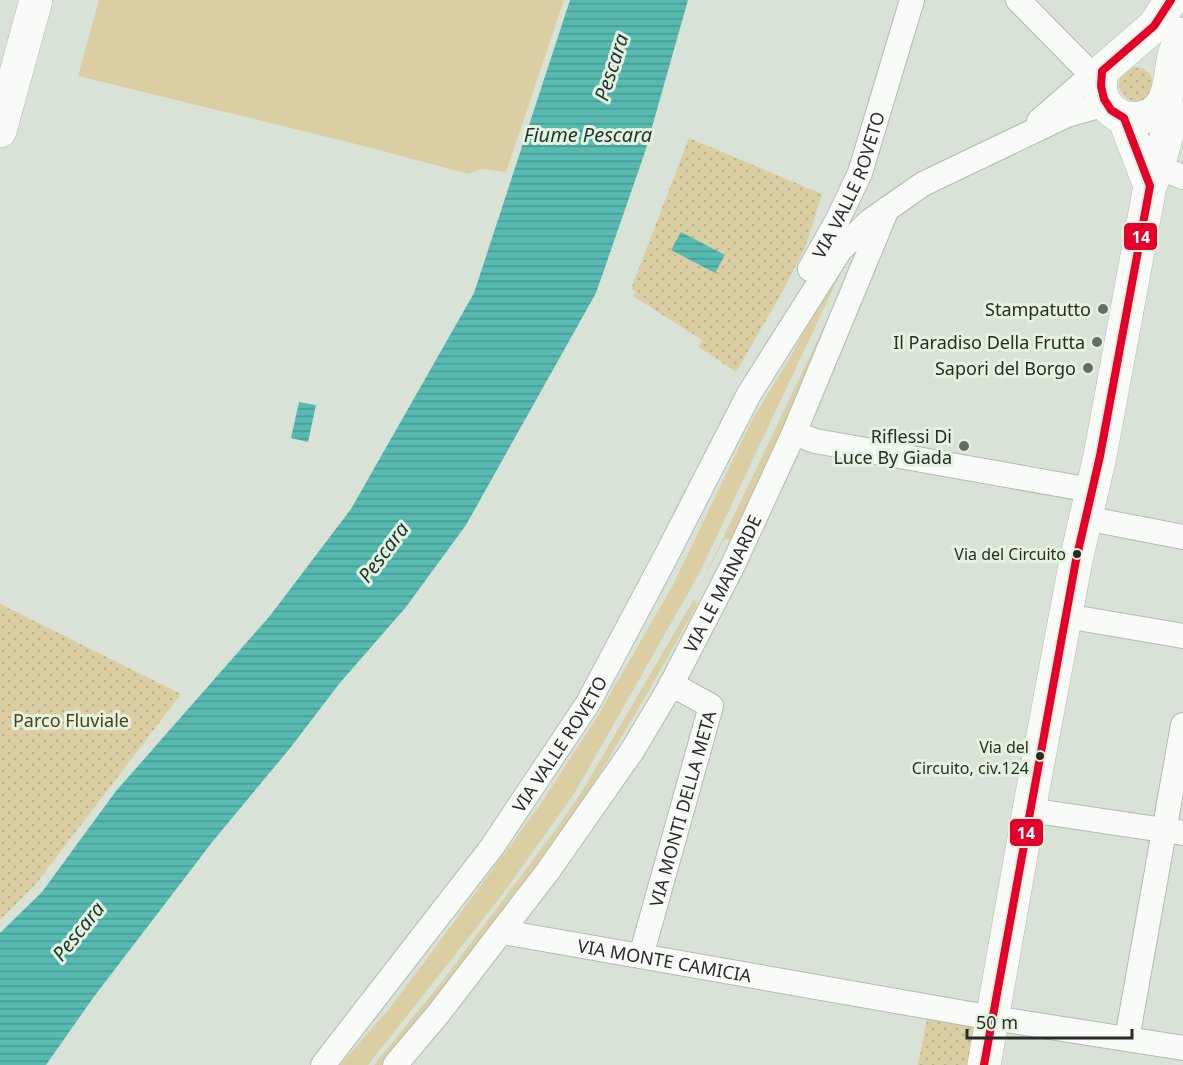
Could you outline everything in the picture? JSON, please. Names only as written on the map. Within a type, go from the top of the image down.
[{"type":"main road","points":[[2,43],[14,0]]},
{"type":"main road","points":[[0,131],[36,0]]},
{"type":"main road","points":[[1164,176],[1100,91],[1097,73],[1154,26],[1171,0]]},
{"type":"main road","points":[[984,1065],[1029,810],[1088,504],[1164,176],[1169,127],[1166,100],[1175,53],[1183,34]]},
{"type":"main road","points":[[1115,111],[1143,118],[1156,111],[1166,100]]},
{"type":"street","name":"VIA VALLE ROVETO","points":[[749,394],[754,370],[837,221],[860,172],[912,0]]},
{"type":"street","points":[[1018,0],[1097,73],[1046,112],[1027,134]]},
{"type":"street","points":[[879,214],[923,184],[1067,115],[1115,111]]},
{"type":"street","name":"VIA VALLE ROVETO","points":[[323,1065],[492,847],[588,702],[749,394],[832,261],[848,241],[879,214]]},
{"type":"street","name":"VIA LE MAINARDE","points":[[503,932],[632,751],[671,684],[732,567],[794,433],[879,214]]},
{"type":"street","points":[[794,433],[815,441],[1088,504],[1183,537]]},
{"type":"street","points":[[1066,615],[1183,636]]},
{"type":"street","name":"VIA MONTI DELLA META","points":[[642,956],[711,705],[671,684]]},
{"type":"street","points":[[1127,1039],[1174,831],[1183,725]]},
{"type":"street","points":[[1029,810],[1174,831]]},
{"type":"street","points":[[395,1065],[503,932]]},
{"type":"street","name":"VIA MONTE CAMICIA","points":[[503,932],[993,1018],[1183,1048]]},
{"type":"green space","points":[[99,0],[564,0],[506,172],[481,169],[469,174],[78,76]]},
{"type":"green space","points":[[1136,67],[1148,72],[1153,84],[1148,96],[1136,101],[1124,96],[1119,84],[1124,72]]},
{"type":"green space","points":[[689,138],[822,194],[805,248],[736,372],[699,347],[702,340],[633,296],[636,292],[631,289]]},
{"type":"green space","points":[[855,242],[699,574],[574,794],[499,899],[368,1065],[340,1065],[411,980],[540,805],[596,719],[674,583],[751,422]]},
{"type":"green space","points":[[846,285],[802,392],[731,540],[724,539],[694,599]]},
{"type":"green space","points":[[694,599],[697,605],[653,682],[608,759],[555,842],[508,907],[386,1065],[374,1065],[441,983],[581,793]]},
{"type":"green space","name":"Parco Fluviale","points":[[0,604],[181,694],[35,885],[0,920]]},
{"type":"green space","points":[[928,1014],[979,1023],[971,1065],[918,1065]]},
{"type":"water","name":"Fiume Pescara","points":[[570,0],[688,0],[645,152],[596,293],[466,525],[406,607],[339,684],[291,747],[213,841],[93,998],[46,1065],[0,1065],[0,933],[42,892],[116,791],[269,617],[351,509],[474,293]]},
{"type":"water","points":[[681,232],[725,255],[715,273],[671,250]]},
{"type":"water","points":[[299,402],[316,405],[308,442],[291,438]]},
{"type":"transit line","name":"14","points":[[984,1065],[1076,560],[1100,456],[1150,186],[1124,118],[1111,110],[1104,99],[1101,86],[1102,71],[1154,26],[1171,0]]},
{"type":"place","name":"Stampatutto","points":[[1103,309]]},
{"type":"place","name":"Il Paradiso Della Frutta","points":[[1097,342]]},
{"type":"place","name":"Sapori del Borgo","points":[[1088,368]]},
{"type":"place","name":"Riflessi Di Luce By Giada","points":[[964,446]]},
{"type":"place","name":"Via del Circuito","points":[[1077,554]]},
{"type":"place","name":"Via del Circuito, civ.124","points":[[1040,756]]},
{"type":"water label","name":"Pescara","points":[[611,67]]},
{"type":"water label","name":"Pescara","points":[[383,552]]},
{"type":"water label","name":"Pescara","points":[[78,931]]}]
